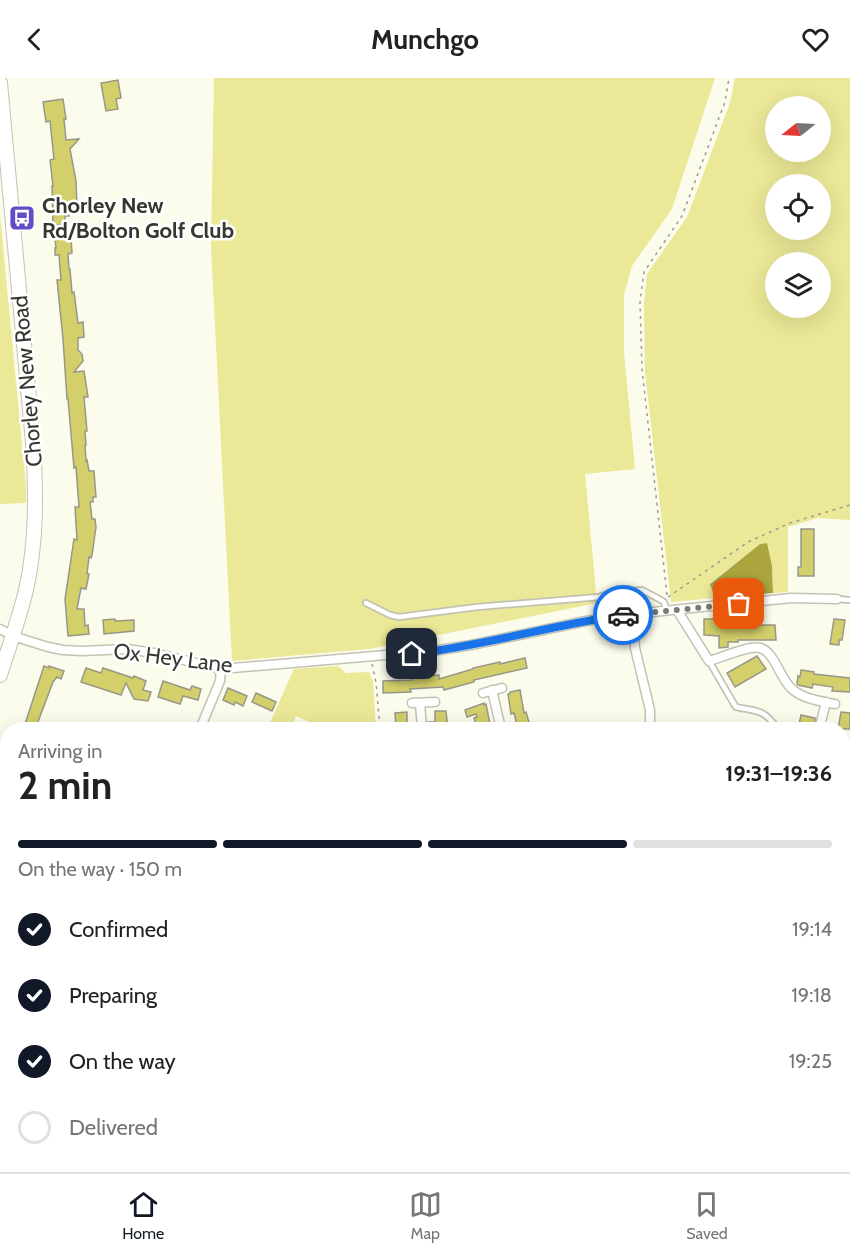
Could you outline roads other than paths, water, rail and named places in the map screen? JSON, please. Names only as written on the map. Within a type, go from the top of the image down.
[{"type":"highway","name":"Chorley New Road","points":[[0,83],[36,480],[31,563],[26,590],[0,675]]},
{"type":"street","name":"Ox Hey Lane","points":[[0,629],[13,636],[63,650],[127,649],[221,669],[370,658],[462,647],[586,621],[633,614],[791,598],[837,599]]},
{"type":"street","points":[[671,611],[709,661],[750,648],[760,648],[770,654],[791,689],[804,697],[830,703],[821,722]]},
{"type":"street","points":[[633,614],[635,648],[650,710],[650,722]]},
{"type":"street","points":[[203,722],[220,681],[221,669]]},
{"type":"street","points":[[498,722],[487,691],[502,688]]},
{"type":"street","points":[[420,722],[416,703],[435,702]]},
{"type":"lane","points":[[366,603],[399,617],[477,607],[599,597],[610,593],[642,590],[664,602],[671,611]]},
{"type":"lane","points":[[837,599],[850,600]]},
{"type":"lane","points":[[709,661],[736,707],[762,712],[772,722]]},
{"type":"place","name":"Chorley New Rd/Bolton Golf Club","points":[[22,218]]}]
